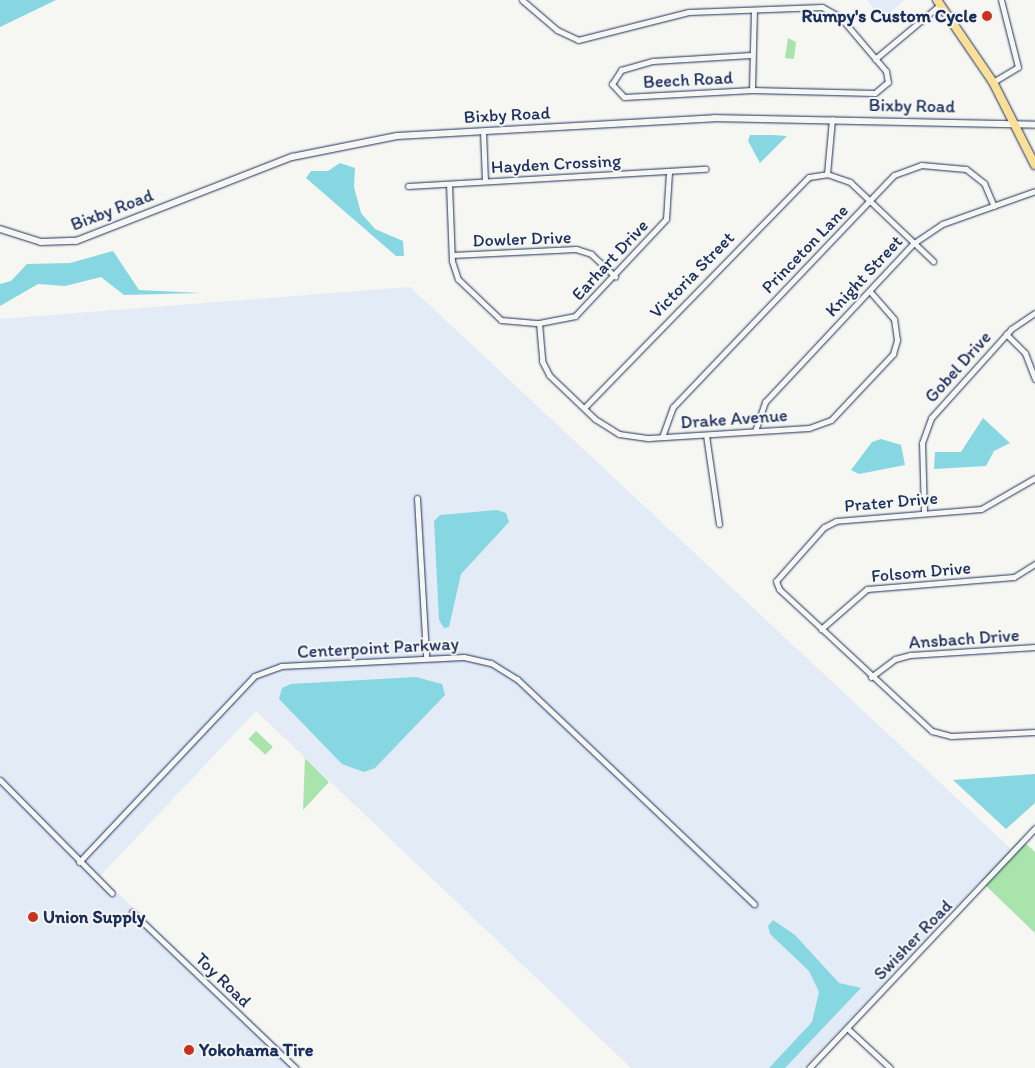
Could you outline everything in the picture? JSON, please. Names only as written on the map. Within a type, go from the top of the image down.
[{"type":"main road","points":[[939,2],[994,82],[1017,124],[1035,165]]},
{"type":"street","points":[[522,0],[557,30],[578,40],[677,13],[828,9],[875,59],[939,2]]},
{"type":"street","points":[[994,82],[1018,67],[1001,0]]},
{"type":"street","points":[[752,90],[751,55],[754,10]]},
{"type":"street","name":"Beech Road","points":[[751,55],[653,61],[621,70],[612,84],[624,97],[752,90],[879,92],[888,78],[875,59]]},
{"type":"street","name":"Bixby Road","points":[[0,229],[41,242],[68,242],[313,151],[378,138],[714,118],[832,119],[1035,125]]},
{"type":"street","points":[[832,119],[827,174],[845,179],[870,200],[933,261]]},
{"type":"street","points":[[483,131],[485,181]]},
{"type":"street","name":"Princeton Lane","points":[[662,437],[673,408],[870,200],[906,169],[949,165],[976,175],[994,206]]},
{"type":"street","name":"Hayden Crossing","points":[[408,186],[706,169]]},
{"type":"street","name":"Earhart Drive","points":[[449,184],[452,255],[458,279],[498,318],[510,323],[539,322],[575,316],[615,276],[666,219],[669,172]]},
{"type":"street","name":"Victoria Street","points":[[584,408],[793,188],[809,177],[827,174]]},
{"type":"street","name":"Knight Street","points":[[755,431],[765,402],[914,243],[942,224],[1035,191]]},
{"type":"street","name":"Dowler Drive","points":[[452,255],[576,249],[590,254],[615,276]]},
{"type":"street","name":"Drake Avenue","points":[[539,322],[545,368],[584,408],[619,434],[662,437],[755,431],[823,424],[885,365],[896,344],[897,328],[888,309],[870,291]]},
{"type":"street","name":"Gobel Drive","points":[[924,513],[922,443],[927,427],[942,401],[1006,334],[1035,313]]},
{"type":"street","points":[[1006,334],[1025,353],[1035,379]]},
{"type":"street","points":[[706,435],[719,524]]},
{"type":"street","name":"Prater Drive","points":[[821,629],[779,589],[779,574],[836,521],[989,507],[1035,478]]},
{"type":"street","points":[[417,498],[426,656]]},
{"type":"street","name":"Folsom Drive","points":[[821,629],[867,589],[1014,577],[1035,564]]},
{"type":"street","points":[[821,629],[871,677],[932,731],[951,736],[1035,732]]},
{"type":"street","name":"Ansbach Drive","points":[[871,677],[891,662],[910,655],[1035,647]]},
{"type":"street","name":"Centerpoint Parkway","points":[[80,862],[254,676],[281,666],[426,656],[484,661],[517,679],[754,904]]},
{"type":"street","points":[[0,780],[112,892]]},
{"type":"street","name":"Swisher Road","points":[[809,1068],[1035,828]]},
{"type":"street","name":"Toy Road","points":[[132,912],[295,1068]]},
{"type":"street","points":[[847,1028],[890,1068]]},
{"type":"shaded area","points":[[867,0],[904,0],[883,19]]},
{"type":"shaded area","points":[[410,287],[1011,849],[804,1068],[631,1068],[256,711],[100,876],[302,1068],[0,1068],[0,319]]},
{"type":"green space","points":[[788,38],[796,42],[794,59],[785,58]]},
{"type":"green space","points":[[256,731],[273,747],[265,755],[248,739]]},
{"type":"green space","points":[[305,758],[329,782],[303,810]]},
{"type":"green space","points":[[1021,839],[1035,852],[1035,933],[981,881]]},
{"type":"water","points":[[0,0],[56,0],[0,27]]},
{"type":"water","points":[[750,135],[787,136],[760,163],[748,141]]},
{"type":"water","points":[[340,163],[355,168],[354,187],[361,213],[375,229],[403,241],[404,256],[396,256],[306,178],[311,171],[328,171]]},
{"type":"water","points":[[113,251],[139,290],[201,293],[124,295],[101,277],[65,286],[38,284],[0,306],[0,284],[11,281],[27,264],[70,263]]},
{"type":"water","points":[[983,418],[1010,443],[994,451],[986,466],[934,469],[935,452],[961,452]]},
{"type":"water","points":[[881,439],[901,445],[905,465],[859,474],[851,470],[872,442]]},
{"type":"water","points":[[497,510],[506,513],[509,522],[461,574],[449,627],[444,628],[439,620],[434,521],[440,515]]},
{"type":"water","points":[[416,677],[442,684],[445,695],[375,768],[364,772],[342,764],[279,699],[282,688],[291,684]]},
{"type":"water","points":[[1035,774],[1035,803],[1006,829],[953,780]]},
{"type":"water","points":[[773,920],[795,935],[839,983],[861,988],[785,1068],[769,1068],[812,1022],[819,992],[809,971],[770,934],[768,926]]},
{"type":"place","name":"Rumpy's Custom Cycle","points":[[987,16]]},
{"type":"place","name":"Union Supply","points":[[33,917]]},
{"type":"place","name":"Yokohama Tire","points":[[189,1050]]}]
